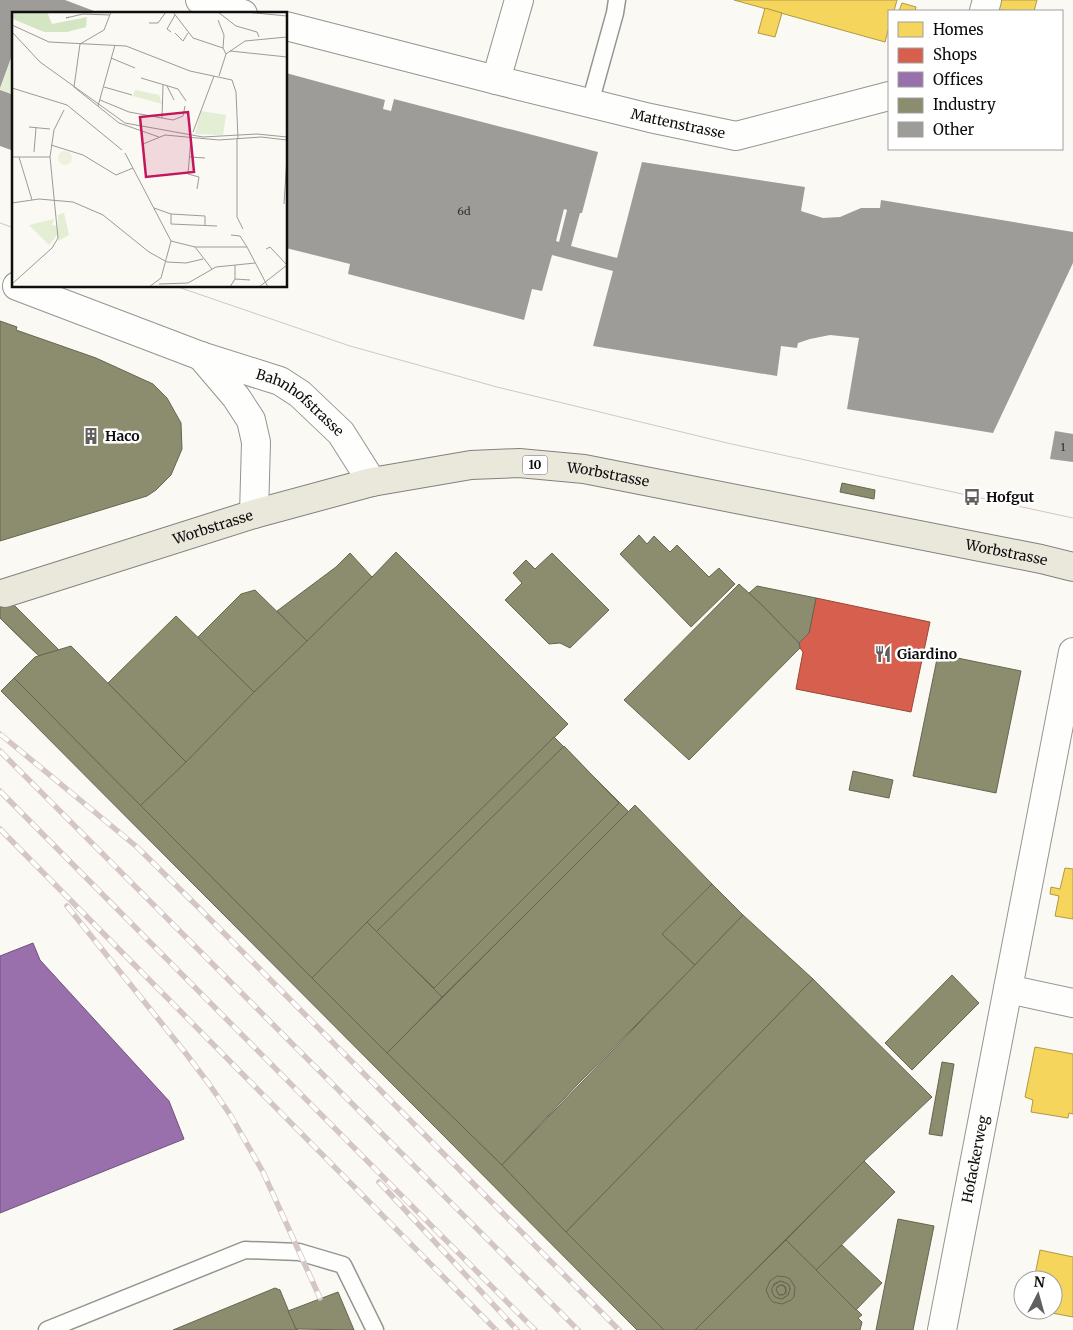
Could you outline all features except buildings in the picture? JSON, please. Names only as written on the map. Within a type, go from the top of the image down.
[{"type":"main road","name":"Worbstrasse","points":[[5,593],[254,514],[372,482],[471,465],[519,463],[584,469],[1041,559],[1073,567]]},
{"type":"street","points":[[200,0],[237,12]]},
{"type":"street","points":[[496,80],[519,0]]},
{"type":"street","name":"Mattenstrasse","points":[[288,27],[650,118],[736,136],[888,96]]},
{"type":"street","name":"Bahnhofstrasse","points":[[0,280],[12,285]]},
{"type":"street","name":"Bahnhofstrasse","points":[[20,288],[201,356],[280,381],[300,394],[341,433],[372,482]]},
{"type":"street","name":"Bahnhofstrasse","points":[[201,356],[236,397],[251,420],[256,442],[254,514]]},
{"type":"street","name":"Hofackerweg","points":[[942,1330],[1073,652]]},
{"type":"street","points":[[1008,989],[1073,1003]]},
{"type":"lane","points":[[590,103],[617,0]]},
{"type":"lane","points":[[47,1330],[246,1250],[299,1252],[343,1265],[375,1330]]},
{"type":"green space","points":[[12,56],[12,94],[0,89]]},
{"type":"tram line","points":[[0,223],[12,227]]},
{"type":"tram line","points":[[181,288],[350,346],[497,387],[727,443],[1073,518]]},
{"type":"railway","points":[[0,734],[137,847],[619,1330]]},
{"type":"railway","points":[[0,751],[578,1330]]},
{"type":"railway","points":[[0,791],[535,1330]]},
{"type":"railway","points":[[0,829],[496,1330]]},
{"type":"railway","points":[[67,906],[184,1051],[231,1116],[263,1172],[320,1298]]},
{"type":"railway","points":[[379,1182],[517,1330]]},
{"type":"place","name":"Haco","points":[[91,436]]},
{"type":"place","name":"Hofgut","points":[[972,497]]},
{"type":"place","name":"Giardino","points":[[883,654]]}]
